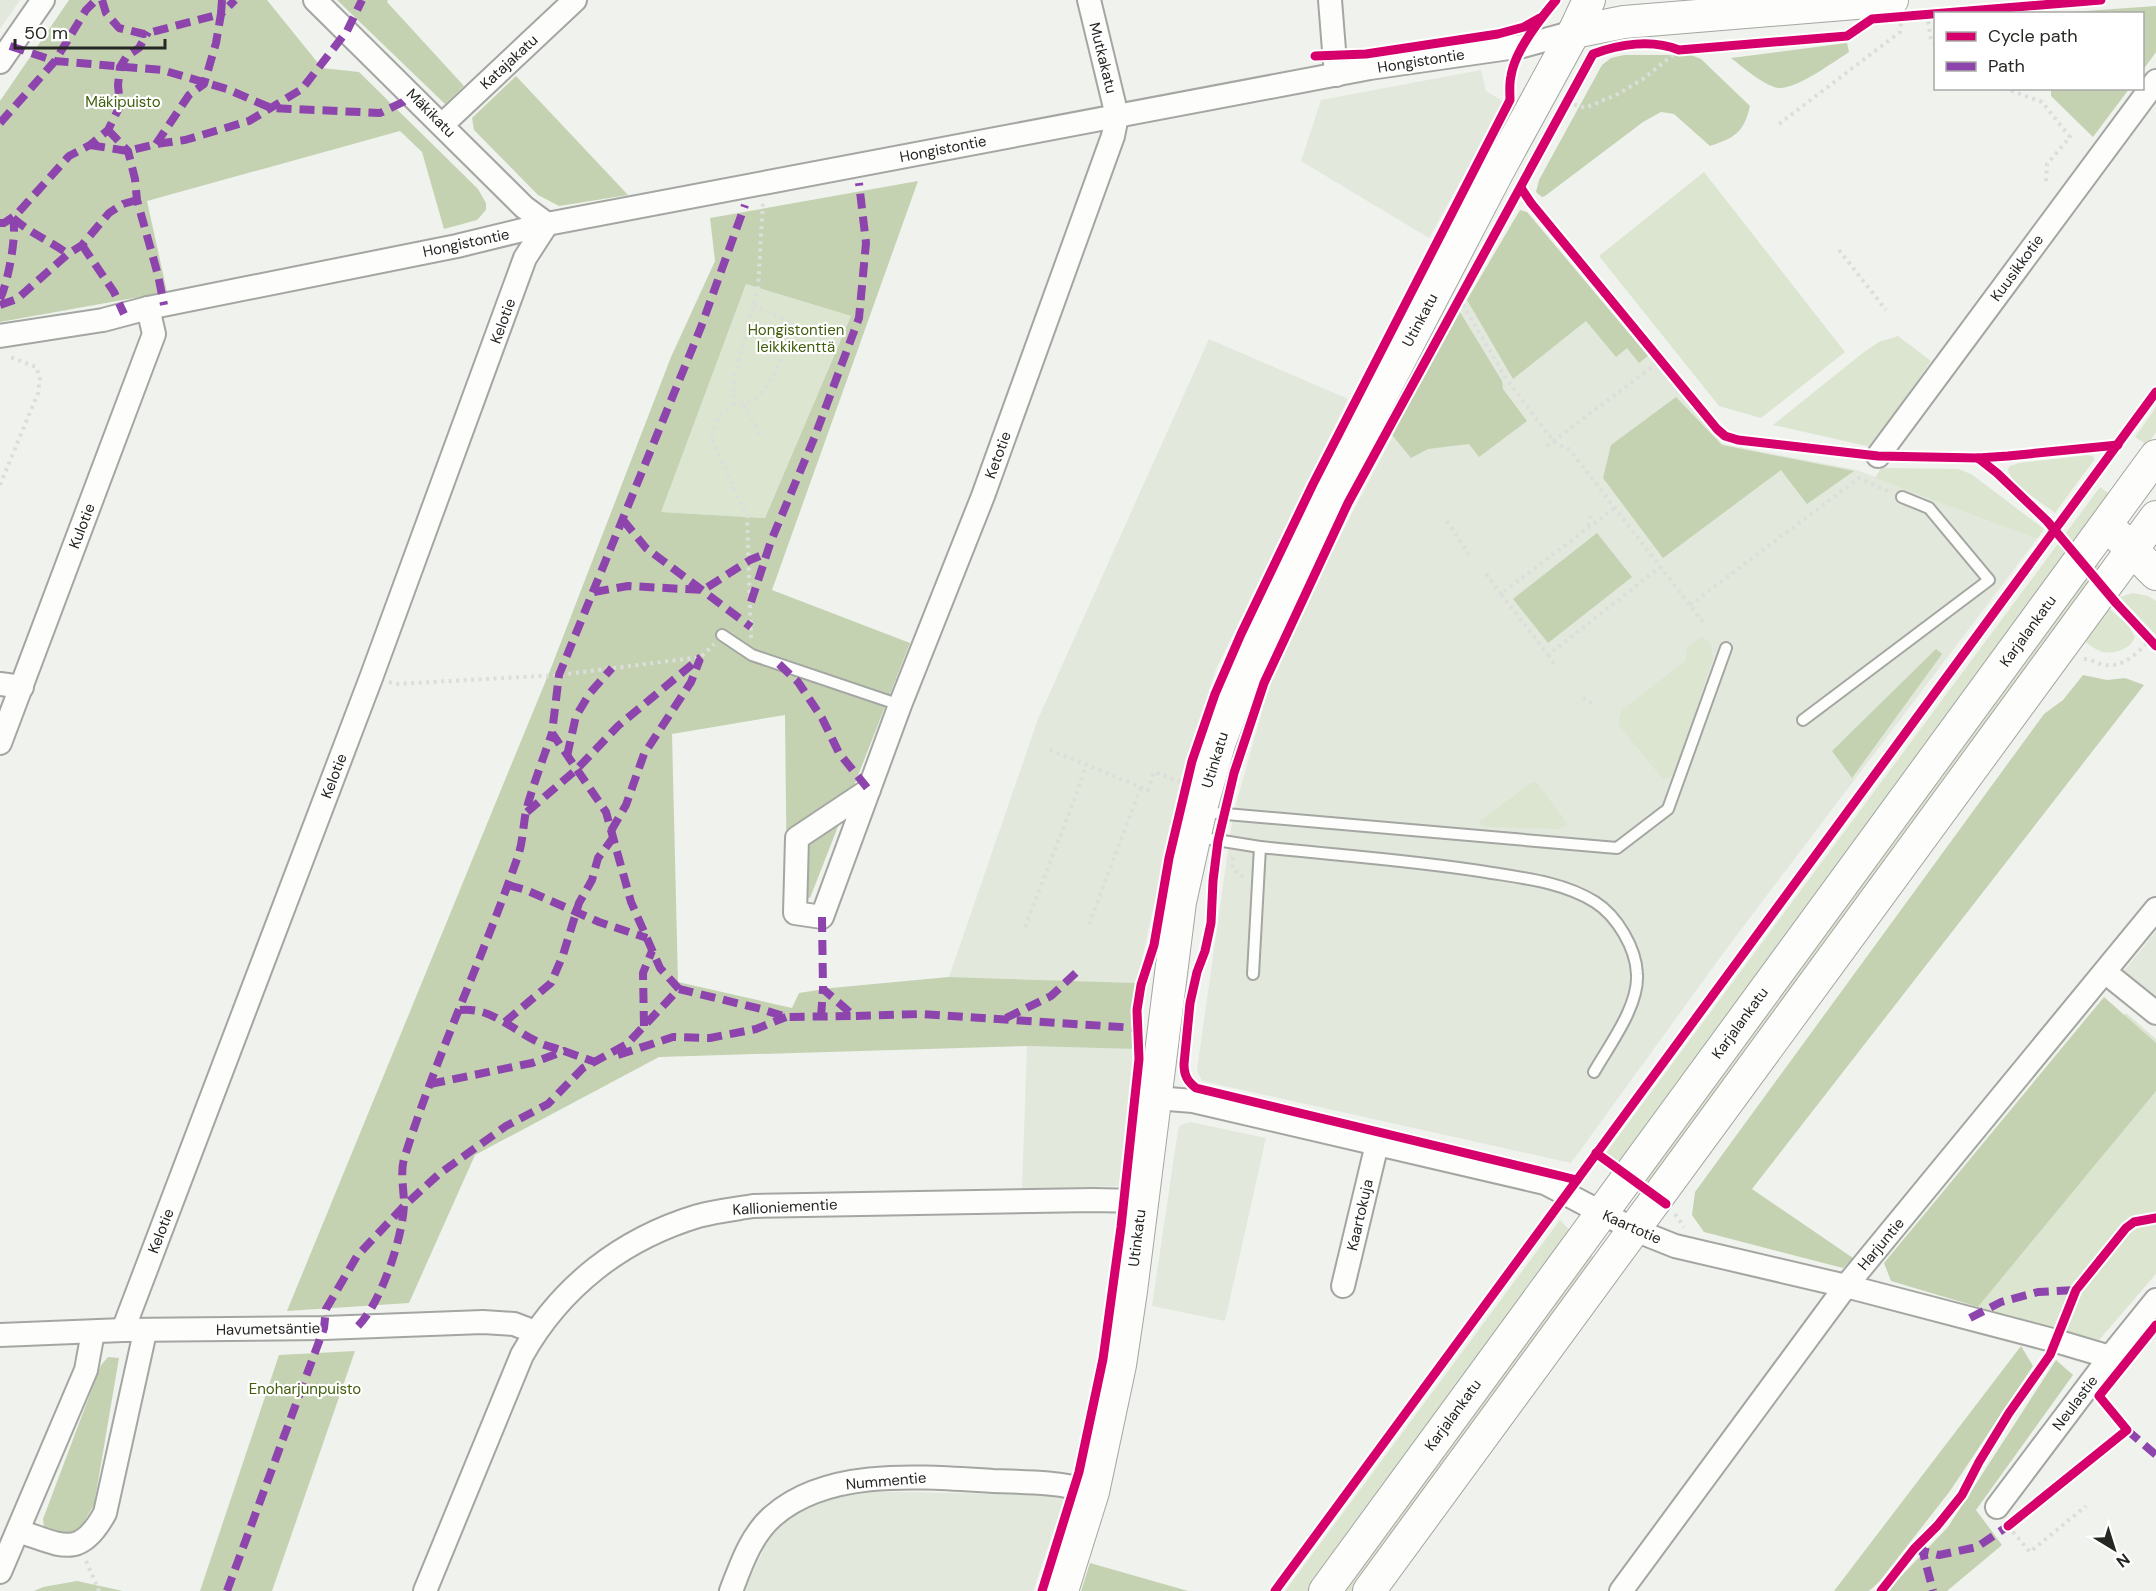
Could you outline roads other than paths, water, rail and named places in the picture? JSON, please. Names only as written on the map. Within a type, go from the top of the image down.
[{"type":"main road","name":"Utinkatu","points":[[1062,1591],[1093,1492],[1120,1365],[1156,1098],[1191,806],[1212,766],[1245,674],[1344,466],[1493,179],[1561,99],[1574,32],[1589,0]]},
{"type":"main road","name":"Hongistontie","points":[[1574,32],[1624,22],[1906,13]]},
{"type":"main road","name":"Karjalankatu","points":[[1325,1591],[2156,456]]},
{"type":"main road","points":[[1369,1591],[2156,517]]},
{"type":"main road","points":[[2106,524],[2156,574]]},
{"type":"street","points":[[0,62],[43,0]]},
{"type":"street","name":"Mäkikatu","points":[[315,0],[443,124],[524,207],[547,224]]},
{"type":"street","name":"Katajakatu","points":[[443,124],[575,0]]},
{"type":"street","name":"Mutkakatu","points":[[1089,0],[1117,116]]},
{"type":"street","points":[[1330,0],[1336,75]]},
{"type":"street","name":"Hongistontie","points":[[0,336],[103,320],[148,308],[457,246],[547,224],[1336,75],[1420,60],[1523,46],[1574,32]]},
{"type":"street","name":"Kuusikkotie","points":[[1878,456],[2156,81]]},
{"type":"street","name":"Ketotie","points":[[869,790],[797,838],[795,913],[822,917],[869,790],[900,705],[983,495],[1113,136],[1117,116]]},
{"type":"street","name":"Kelotie","points":[[18,1531],[63,1546],[79,1544],[92,1534],[105,1513],[134,1331],[525,258],[547,224]]},
{"type":"street","name":"Kulotie","points":[[0,743],[11,686],[154,334],[148,308]]},
{"type":"street","name":"Harjuntie","points":[[1621,1591],[1846,1286],[2156,909]]},
{"type":"street","points":[[2105,972],[2156,1013]]},
{"type":"street","name":"Kaartotie","points":[[1156,1098],[1193,1101],[1545,1183],[1635,1230],[1675,1246],[1846,1286],[2110,1357]]},
{"type":"street","name":"Kaartokuja","points":[[1343,1286],[1377,1144]]},
{"type":"street","name":"Kallioniementie","points":[[425,1591],[522,1355],[535,1332],[575,1285],[598,1265],[625,1248],[663,1229],[710,1213],[753,1206],[1142,1201]]},
{"type":"street","name":"Neulastie","points":[[2002,1517],[2110,1357],[2156,1300]]},
{"type":"street","name":"Havumetsäntie","points":[[0,1335],[483,1322],[514,1324],[535,1332]]},
{"type":"street","points":[[0,1572],[86,1370],[93,1332]]},
{"type":"street","name":"Nummentie","points":[[731,1591],[749,1548],[763,1526],[787,1506],[825,1488],[871,1479],[925,1477],[1066,1485],[1093,1492]]},
{"type":"lane","points":[[1803,720],[1989,580],[1929,508],[1902,497]]},
{"type":"lane","points":[[722,634],[752,654],[900,705]]},
{"type":"lane","points":[[1191,806],[1617,848],[1668,809],[1726,648]]},
{"type":"lane","points":[[1191,806],[1234,844],[1455,867],[1541,881],[1580,894],[1597,903],[1621,928],[1635,955],[1638,976],[1633,1003],[1594,1072]]},
{"type":"lane","points":[[1253,974],[1260,847]]},
{"type":"park label","name":"Mäkipuisto","points":[[123,102]]},
{"type":"park label","name":"Hongistontien leikkikenttä","points":[[796,338]]},
{"type":"park label","name":"Enoharjunpuisto","points":[[305,1389]]}]
